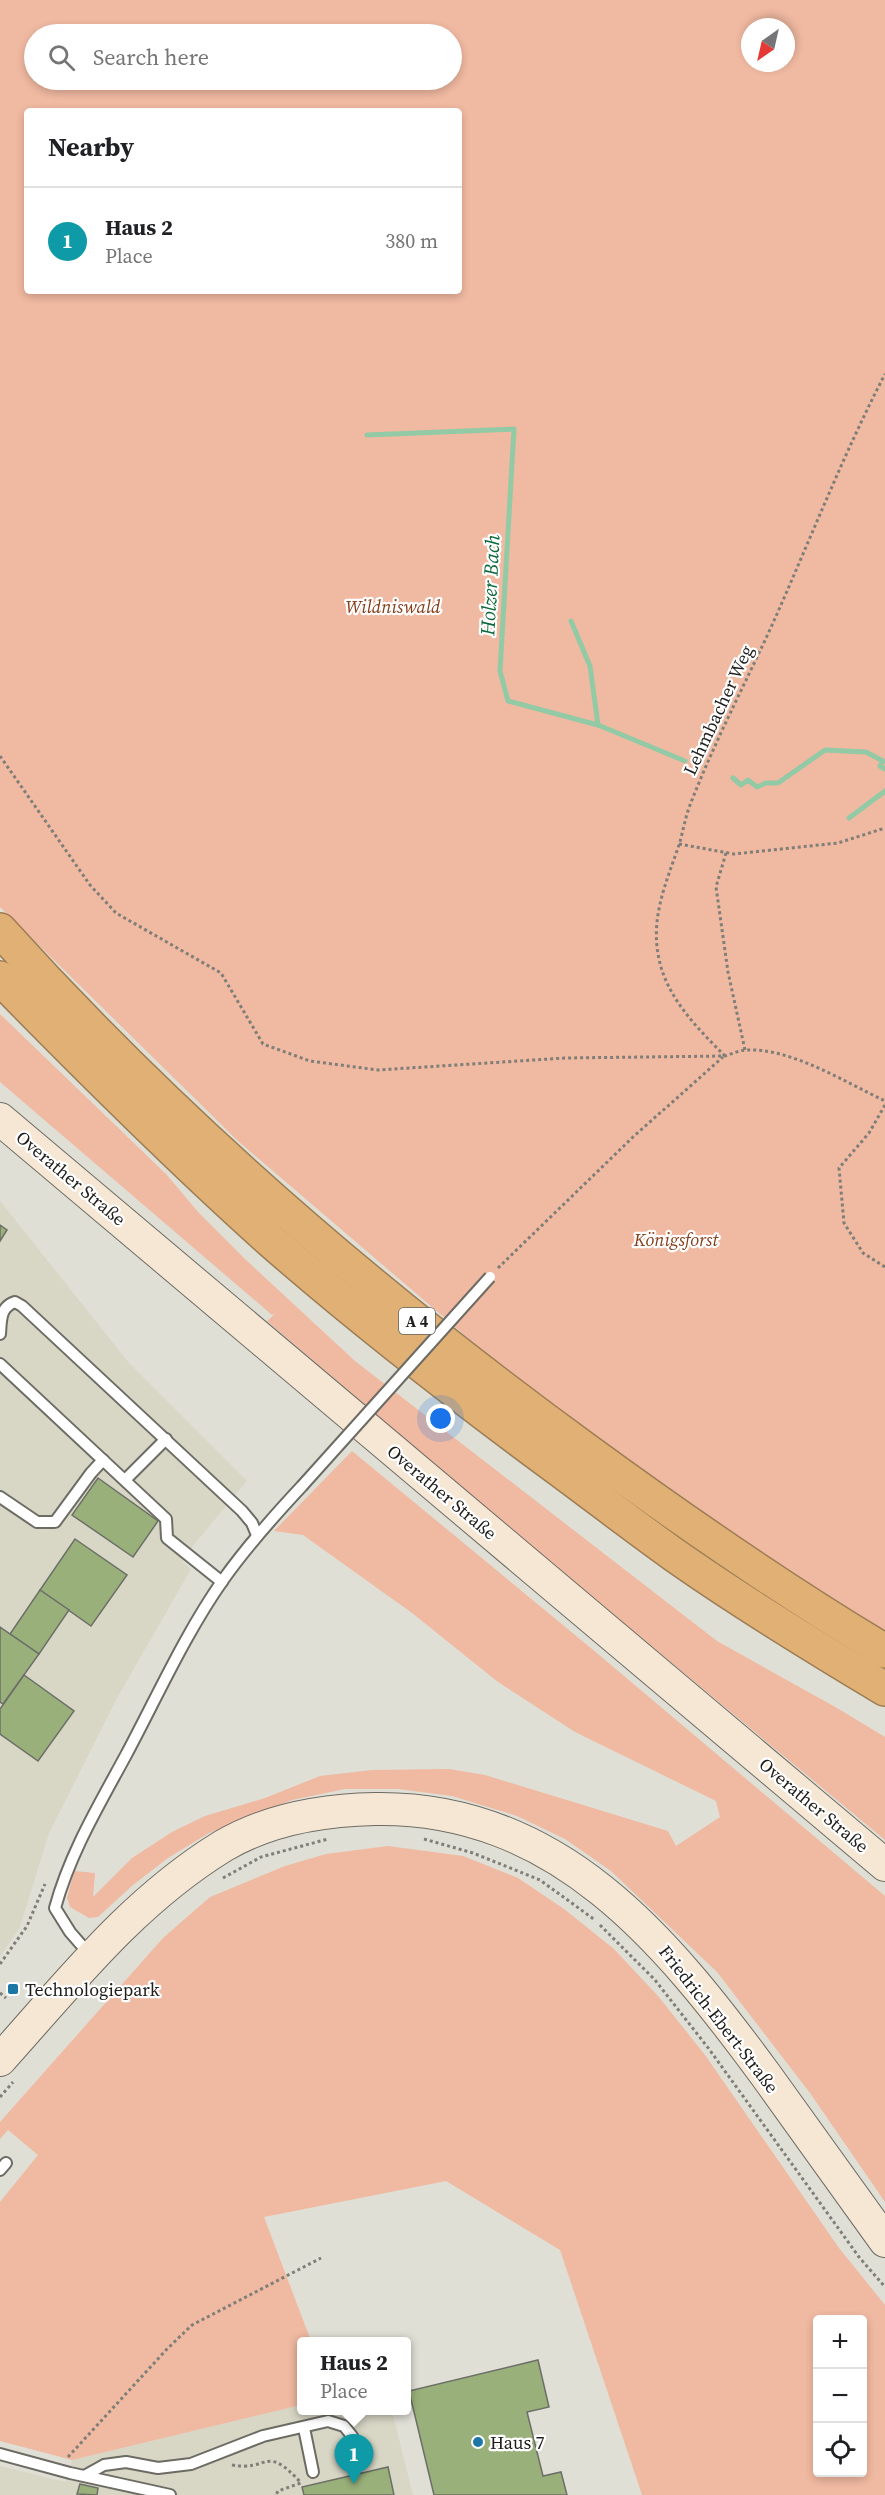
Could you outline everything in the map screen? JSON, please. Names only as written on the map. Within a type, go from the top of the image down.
[{"type":"highway","name":"A 4","points":[[0,930],[65,999],[221,1153],[360,1274],[451,1349],[544,1420],[690,1524],[843,1626],[885,1651]]},
{"type":"highway","name":"A 4","points":[[0,978],[89,1069],[271,1241],[384,1336],[462,1398],[672,1553],[885,1689]]},
{"type":"highway","points":[[672,1553],[765,1632],[885,1711]]},
{"type":"main road","name":"Overather Straße","points":[[0,1119],[885,1865]]},
{"type":"main road","name":"Friedrich-Ebert-Straße","points":[[7,2071],[91,1957],[133,1913],[166,1886],[224,1846],[254,1832],[311,1813],[352,1809],[416,1810],[483,1824],[521,1839],[583,1876],[635,1917],[722,2017],[885,2241]]},
{"type":"lane","points":[[91,1957],[70,1932],[55,1908],[62,1885],[83,1836],[192,1631],[222,1582],[257,1535],[490,1276]]},
{"type":"lane","points":[[0,1334],[2,1312],[7,1305],[15,1302],[22,1306],[243,1511],[257,1535]]},
{"type":"lane","points":[[1,1365],[166,1519],[167,1538],[222,1582]]},
{"type":"lane","points":[[125,1479],[166,1439]]},
{"type":"lane","points":[[0,1497],[37,1522],[55,1522],[91,1473],[104,1460]]},
{"type":"lane","points":[[86,2475],[104,2465],[126,2462],[158,2468],[206,2460],[263,2436],[328,2421],[344,2426],[352,2436],[356,2455]]},
{"type":"lane","points":[[304,2428],[313,2472]]},
{"type":"lane","points":[[0,2454],[170,2495]]},
{"type":"path","name":"Lehmbacher Weg","points":[[724,1056],[698,1029],[673,994],[659,960],[656,929],[662,888],[679,844],[688,808],[710,757],[773,623],[852,441],[885,374]]},
{"type":"path","points":[[0,756],[59,844],[90,885],[116,913],[221,973],[263,1044],[310,1061],[378,1070],[565,1058],[724,1056],[745,1050],[772,1051],[798,1060],[885,1103],[869,1133],[839,1168],[844,1224],[863,1253],[885,1267]]},
{"type":"path","points":[[679,844],[734,854],[838,843],[885,828]]},
{"type":"path","points":[[726,853],[716,887],[728,972],[745,1050]]},
{"type":"path","points":[[490,1276],[586,1181],[724,1056]]},
{"type":"path","points":[[219,1880],[261,1857],[337,1837]]},
{"type":"path","points":[[418,1838],[473,1853],[540,1880],[596,1921],[656,1980],[709,2049],[859,2257],[885,2287]]},
{"type":"path","points":[[0,1964],[27,1926],[48,1880]]},
{"type":"path","points":[[0,1993],[6,1998]]},
{"type":"path","points":[[0,2097],[7,2071]]},
{"type":"path","points":[[57,2469],[192,2325],[321,2258]]},
{"type":"path","points":[[206,2460],[239,2466],[274,2460],[287,2468],[301,2483],[278,2491],[276,2495]]},
{"type":"shaded area","points":[[0,1201],[129,1363],[247,1481],[182,1562],[191,1569],[117,1698],[49,1833],[20,1927],[0,1957]]},
{"type":"shaded area","points":[[297,2406],[297,2415],[393,2415],[413,2495],[0,2495],[0,2466],[66,2482],[72,2460]]},
{"type":"green space","points":[[0,0],[885,0],[885,1631],[733,1536],[516,1379],[238,1141],[0,907]]},
{"type":"green space","points":[[0,1014],[166,1174],[199,1213],[246,1260],[355,1361],[717,1641],[885,1737],[885,1840],[473,1498],[267,1321],[276,1313],[272,1315],[0,1082]]},
{"type":"green space","points":[[352,1451],[592,1649],[885,1896],[885,2202],[810,2093],[717,1972],[611,1871],[565,1839],[517,1816],[452,1796],[398,1789],[345,1789],[292,1800],[209,1833],[168,1858],[133,1885],[98,1917],[89,1918],[70,1907],[67,1898],[74,1871],[95,1873],[93,1897],[132,1858],[172,1832],[205,1816],[265,1798],[320,1776],[372,1770],[449,1769],[485,1775],[668,1831],[676,1846],[720,1817],[716,1801],[575,1732],[498,1682],[412,1613],[303,1535],[274,1531]]},
{"type":"green space","points":[[388,1846],[463,1856],[518,1878],[564,1909],[614,1949],[658,1996],[705,2055],[839,2248],[885,2305],[885,2495],[642,2495],[560,2250],[446,2181],[264,2217],[309,2337],[297,2337],[297,2406],[72,2460],[0,2441],[0,2202],[38,2155],[8,2130],[0,2139],[0,2122],[163,1938],[210,1897],[285,1866],[326,1854]]},
{"type":"building","points":[[0,1225],[7,1230],[0,1241]]},
{"type":"building","points":[[98,1478],[158,1521],[133,1557],[72,1515]]},
{"type":"building","points":[[75,1539],[127,1575],[91,1626],[40,1590]]},
{"type":"building","points":[[40,1590],[69,1610],[39,1654],[10,1634]]},
{"type":"building","points":[[0,1627],[39,1654],[3,1704],[0,1702]]},
{"type":"building","points":[[24,1675],[74,1711],[38,1761],[0,1734],[0,1709]]},
{"type":"building","name":"Haus 7","points":[[538,2360],[549,2407],[527,2412],[543,2476],[561,2472],[567,2495],[434,2495],[411,2399],[411,2391]]},
{"type":"building","points":[[388,2467],[394,2495],[304,2495],[302,2487]]},
{"type":"building","points":[[80,2484],[98,2488],[97,2495],[77,2494]]},
{"type":"waterway","name":"Holzer Bach","points":[[367,435],[514,429],[500,671],[508,701],[598,725],[685,761]]},
{"type":"waterway","points":[[571,621],[590,666],[598,725]]},
{"type":"waterway","name":"Holzer Bach","points":[[733,778],[741,785],[748,780],[757,787],[766,783],[778,783],[825,750],[866,752],[883,761],[880,766],[885,769]]},
{"type":"waterway","points":[[849,818],[885,791]]},
{"type":"place","name":"Technologiepark","points":[[13,1989]]},
{"type":"place","name":"Haus 7","points":[[478,2442]]},
{"type":"place","name":"Haus 2","points":[[354,2484]]},
{"type":"park label","name":"Wildniswald","points":[[393,606]]},
{"type":"park label","name":"Königsforst","points":[[676,1239]]}]
